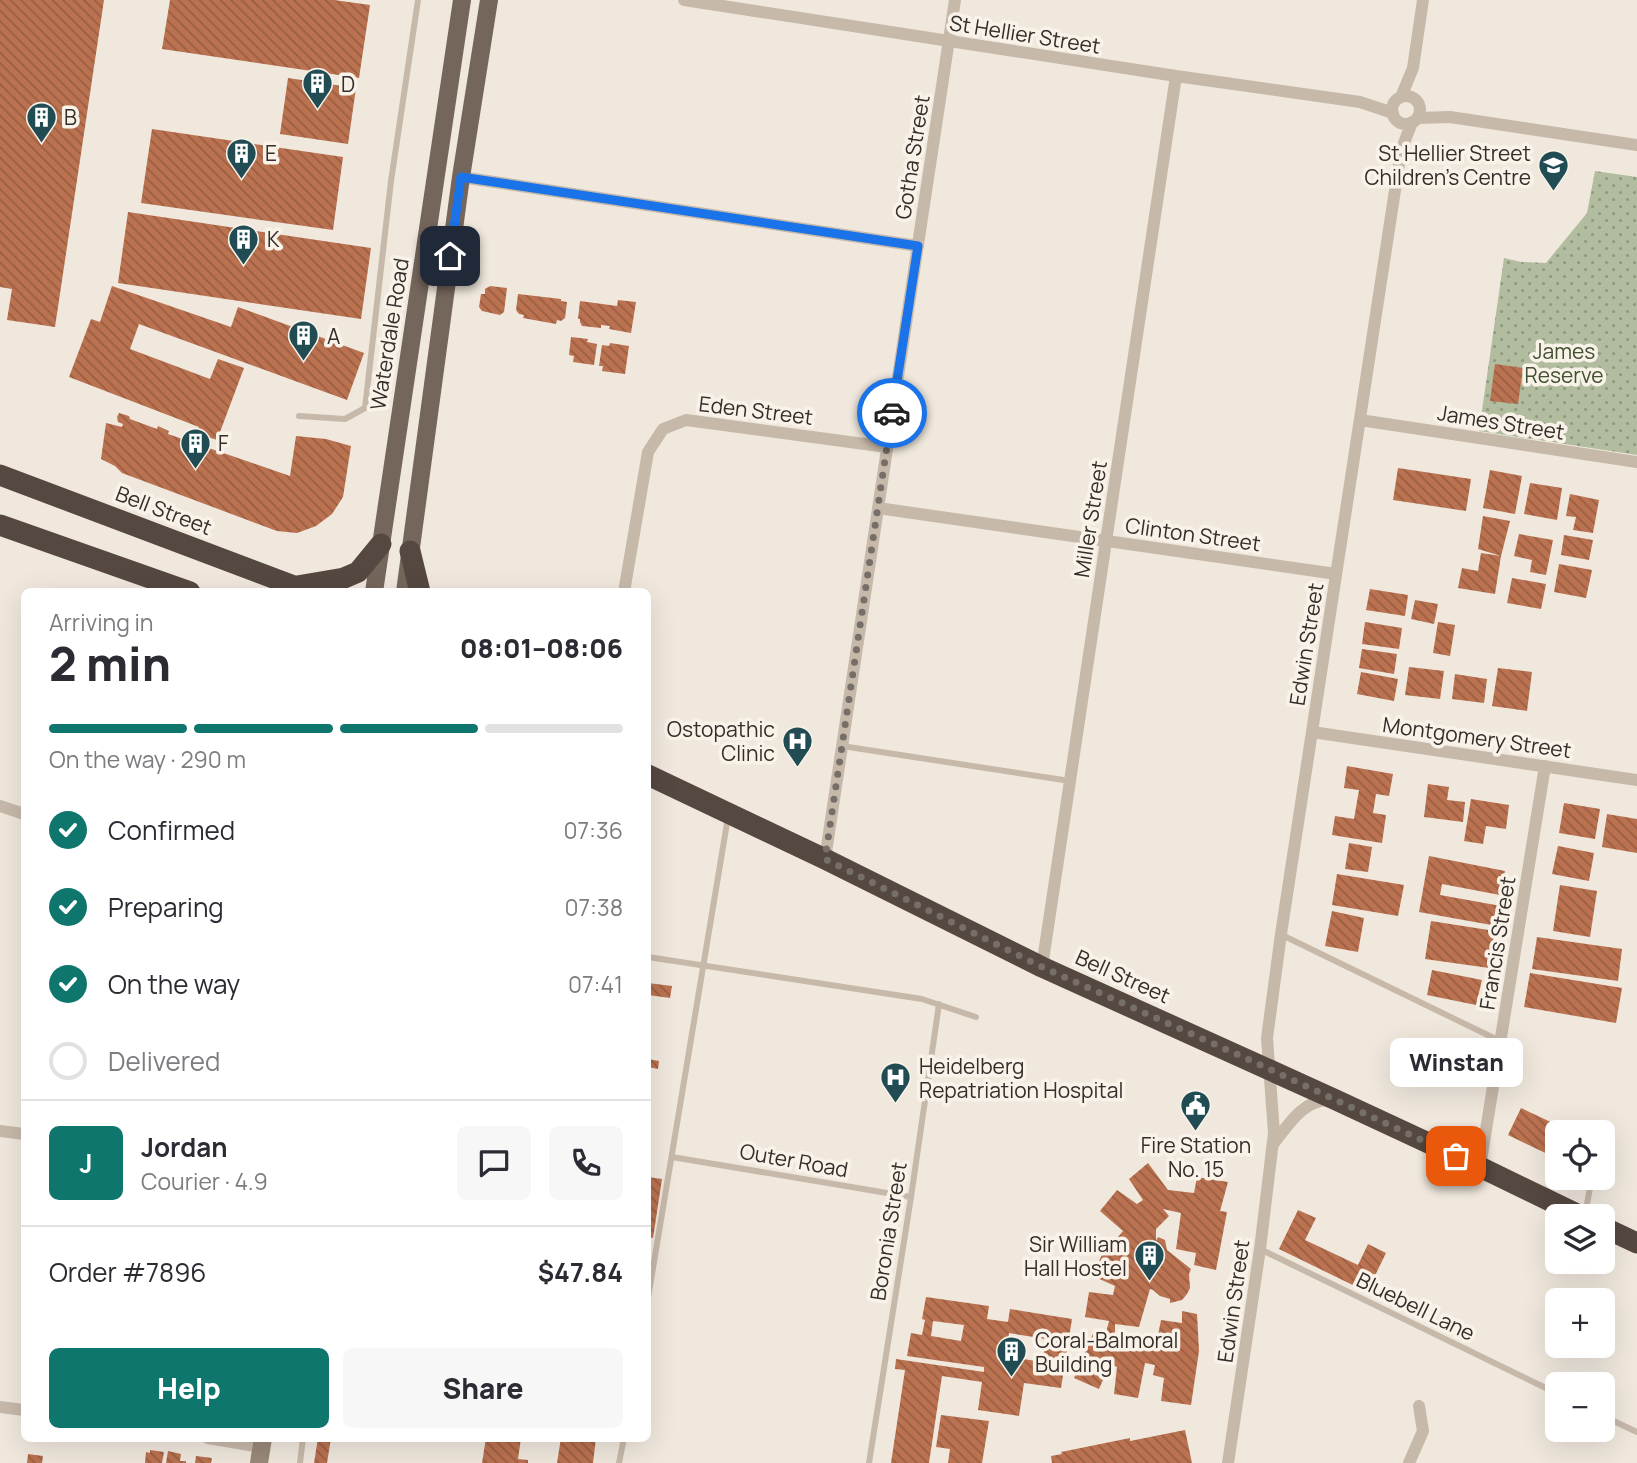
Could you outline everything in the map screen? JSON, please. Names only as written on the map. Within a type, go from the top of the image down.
[{"type":"highway","name":"Bell Street","points":[[0,475],[300,588]]},
{"type":"highway","points":[[0,525],[179,588]]},
{"type":"highway","points":[[307,588],[358,572],[381,544]]},
{"type":"highway","points":[[410,551],[419,588]]},
{"type":"highway","name":"Bell Street","points":[[651,776],[1042,967],[1270,1069],[1558,1204]]},
{"type":"highway","points":[[1615,1233],[1637,1243]]},
{"type":"main road","name":"Waterdale Road","points":[[375,588],[462,0]]},
{"type":"main road","points":[[405,588],[461,177],[489,0]]},
{"type":"street","name":"St Hellier Street","points":[[684,0],[724,3],[949,41],[1397,107]]},
{"type":"street","name":"Gotha Street","points":[[825,859],[955,0]]},
{"type":"street","points":[[1423,0],[1413,68],[1397,107],[1404,123],[1450,117],[1637,143]]},
{"type":"street","points":[[1413,68],[1420,111],[1415,120]]},
{"type":"street","name":"Miller Street","points":[[1042,967],[1176,76]]},
{"type":"street","points":[[1397,107],[1406,96],[1450,117]]},
{"type":"street","name":"Edwin Street","points":[[1228,1463],[1273,1144],[1267,1038],[1280,934],[1401,151],[1397,107]]},
{"type":"street","name":"Edwin Street","points":[[1401,151],[1415,120]]},
{"type":"street","points":[[461,177],[918,246]]},
{"type":"street","name":"Eden Street","points":[[625,588],[648,452],[663,429],[687,420],[713,422],[887,447]]},
{"type":"street","name":"James Street","points":[[1360,420],[1637,462]]},
{"type":"street","name":"Clinton Street","points":[[878,508],[1336,574]]},
{"type":"street","name":"Montgomery Street","points":[[1312,732],[1637,780]]},
{"type":"street","name":"Francis Street","points":[[1480,1167],[1545,766]]},
{"type":"street","points":[[0,806],[21,813]]},
{"type":"street","points":[[1273,1144],[1300,1111],[1320,1100],[1336,1100]]},
{"type":"street","points":[[0,1131],[21,1134]]},
{"type":"street","points":[[1409,1463],[1423,1430],[1419,1406]]},
{"type":"street","points":[[0,1407],[21,1410]]},
{"type":"street","points":[[227,1442],[261,1449]]},
{"type":"lane","points":[[299,416],[345,419],[365,408],[391,181],[418,0]]},
{"type":"lane","points":[[842,746],[1070,781]]},
{"type":"lane","points":[[651,1280],[729,815]]},
{"type":"lane","points":[[1280,934],[1500,1041]]},
{"type":"lane","points":[[651,958],[922,999],[976,1017]]},
{"type":"lane","name":"Boronia Street","points":[[869,1463],[939,1004]]},
{"type":"lane","name":"Outer Road","points":[[671,1157],[911,1197]]},
{"type":"lane","name":"Bluebell Lane","points":[[1260,1249],[1545,1388]]},
{"type":"lane","points":[[1615,1422],[1637,1432]]},
{"type":"lane","points":[[300,1463],[303,1442]]},
{"type":"lane","points":[[620,1463],[623,1442]]},
{"type":"green space","name":"James Reserve","points":[[1595,171],[1637,177],[1637,455],[1479,431],[1504,258],[1546,263],[1587,213]]},
{"type":"building","name":"B","points":[[0,0],[104,0],[55,327],[7,320],[12,289],[0,287]]},
{"type":"building","points":[[170,0],[334,0],[370,5],[359,78],[162,49]]},
{"type":"building","name":"D","points":[[288,78],[356,88],[348,144],[280,134]]},
{"type":"building","name":"E","points":[[152,129],[343,157],[333,230],[141,203]]},
{"type":"building","name":"K","points":[[128,212],[371,248],[361,319],[118,283]]},
{"type":"building","name":"A","points":[[112,286],[231,327],[238,307],[364,353],[347,400],[139,324],[130,349],[210,379],[218,359],[244,368],[217,440],[196,433],[199,427],[69,377],[91,319],[100,322]]},
{"type":"building","points":[[490,286],[507,288],[504,312],[500,315],[482,311],[479,307],[481,294],[485,294],[485,289]]},
{"type":"building","points":[[518,294],[567,302],[565,318],[557,320],[556,324],[523,318],[524,315],[516,310]]},
{"type":"building","points":[[618,300],[636,302],[631,333],[609,329],[610,326],[582,326],[578,319],[580,301],[617,306]]},
{"type":"building","points":[[571,337],[588,339],[587,342],[597,344],[594,365],[573,362],[574,356],[569,355]]},
{"type":"building","points":[[610,343],[629,346],[625,374],[602,371],[603,366],[599,366],[602,345],[609,346]]},
{"type":"building","points":[[1495,364],[1523,368],[1518,404],[1490,401]]},
{"type":"building","name":"F","points":[[119,413],[157,429],[158,426],[169,431],[168,434],[290,476],[296,436],[326,439],[351,446],[343,497],[332,514],[316,526],[297,533],[277,531],[122,473],[101,459],[106,423],[122,427],[123,424],[118,422]]},
{"type":"building","points":[[1398,468],[1471,479],[1466,511],[1393,500]]},
{"type":"building","points":[[1490,470],[1522,476],[1515,514],[1483,508]]},
{"type":"building","points":[[1530,483],[1562,488],[1557,520],[1524,514]]},
{"type":"building","points":[[1570,494],[1599,500],[1593,533],[1573,530],[1576,517],[1566,516]]},
{"type":"building","points":[[1483,516],[1510,521],[1501,556],[1478,549]]},
{"type":"building","points":[[1519,534],[1553,540],[1546,575],[1530,572],[1532,560],[1514,556]]},
{"type":"building","points":[[1564,535],[1593,540],[1589,560],[1561,555]]},
{"type":"building","points":[[1481,553],[1501,556],[1495,594],[1458,588],[1462,568],[1478,571]]},
{"type":"building","points":[[1559,564],[1592,570],[1586,598],[1554,592]]},
{"type":"building","points":[[1512,578],[1546,584],[1541,609],[1507,603]]},
{"type":"building","points":[[1370,589],[1408,595],[1405,616],[1366,610]]},
{"type":"building","points":[[1415,600],[1438,604],[1434,624],[1411,619]]},
{"type":"building","points":[[1365,622],[1402,628],[1399,649],[1362,644]]},
{"type":"building","points":[[1438,622],[1455,625],[1450,656],[1433,653]]},
{"type":"building","points":[[1362,649],[1397,654],[1394,674],[1359,668]]},
{"type":"building","points":[[1409,667],[1444,671],[1440,699],[1405,695]]},
{"type":"building","points":[[1498,668],[1532,672],[1527,711],[1492,706]]},
{"type":"building","points":[[1361,672],[1398,679],[1394,701],[1357,694]]},
{"type":"building","points":[[1455,674],[1487,679],[1484,703],[1452,699]]},
{"type":"building","points":[[1347,766],[1393,774],[1389,796],[1376,794],[1373,813],[1386,815],[1382,843],[1332,835],[1335,816],[1354,819],[1359,790],[1344,788]]},
{"type":"building","points":[[1428,784],[1449,787],[1447,800],[1465,802],[1463,822],[1424,817]]},
{"type":"building","points":[[1471,799],[1509,805],[1506,829],[1486,826],[1483,844],[1464,841]]},
{"type":"building","points":[[1564,803],[1600,809],[1595,839],[1559,833]]},
{"type":"building","points":[[1607,814],[1637,819],[1637,853],[1602,847]]},
{"type":"building","points":[[1349,843],[1372,847],[1368,872],[1345,869]]},
{"type":"building","points":[[1558,846],[1594,853],[1589,881],[1552,874]]},
{"type":"building","points":[[1429,856],[1505,871],[1500,895],[1442,884],[1440,895],[1501,906],[1497,926],[1419,912]]},
{"type":"building","points":[[1337,874],[1404,885],[1398,916],[1332,905]]},
{"type":"building","points":[[1560,885],[1597,891],[1590,937],[1553,931]]},
{"type":"building","points":[[1332,911],[1364,918],[1358,952],[1325,946]]},
{"type":"building","points":[[1431,921],[1495,931],[1489,968],[1425,959]]},
{"type":"building","points":[[1537,937],[1622,949],[1618,981],[1532,969]]},
{"type":"building","points":[[1432,970],[1482,980],[1476,1005],[1427,995]]},
{"type":"building","points":[[1530,973],[1622,988],[1616,1023],[1524,1007]]},
{"type":"building","points":[[651,983],[672,986],[670,998],[651,995]]},
{"type":"building","points":[[651,1060],[659,1061],[658,1069],[651,1068]]},
{"type":"building","points":[[1521,1108],[1546,1120],[1545,1153],[1508,1135]]},
{"type":"building","name":"Sir William Hall Hostel","points":[[1148,1163],[1168,1190],[1194,1193],[1197,1177],[1228,1182],[1220,1211],[1227,1212],[1216,1270],[1194,1265],[1196,1253],[1176,1249],[1181,1213],[1163,1209],[1169,1216],[1156,1229],[1156,1241],[1158,1237],[1165,1240],[1167,1250],[1191,1269],[1190,1288],[1182,1300],[1170,1303],[1170,1299],[1150,1289],[1139,1327],[1115,1324],[1115,1334],[1155,1350],[1161,1320],[1182,1323],[1182,1311],[1197,1314],[1199,1351],[1191,1405],[1161,1401],[1164,1378],[1153,1375],[1155,1365],[1145,1363],[1138,1398],[1114,1394],[1117,1367],[1110,1364],[1099,1389],[1074,1378],[1095,1329],[1106,1333],[1109,1321],[1085,1317],[1089,1292],[1113,1295],[1115,1286],[1093,1276],[1103,1252],[1108,1253],[1123,1231],[1100,1211],[1117,1190],[1137,1204],[1143,1200],[1129,1179]]},
{"type":"building","points":[[651,1177],[662,1179],[651,1238]]},
{"type":"building","points":[[1298,1210],[1316,1218],[1305,1240],[1358,1265],[1368,1244],[1386,1253],[1367,1292],[1279,1249]]},
{"type":"building","name":"Coral-Balmoral Building","points":[[926,1297],[989,1306],[987,1319],[1008,1322],[1010,1309],[1072,1319],[1061,1388],[1024,1383],[1019,1416],[978,1410],[982,1382],[942,1376],[929,1463],[891,1463],[905,1370],[895,1369],[896,1359],[984,1372],[984,1367],[907,1356],[911,1333],[922,1335],[925,1320],[922,1319]],"holes":[[[933,1321],[964,1325],[961,1341],[931,1336]],[[1009,1333],[1046,1339],[1042,1362],[1005,1356]]]},
{"type":"building","points":[[941,1415],[989,1421],[982,1463],[948,1463],[950,1449],[936,1447]]},
{"type":"building","points":[[1185,1430],[1192,1463],[1052,1463],[1051,1456],[1062,1454],[1061,1452]]},
{"type":"building","points":[[317,1442],[330,1442],[327,1463],[314,1463]]},
{"type":"building","points":[[485,1442],[520,1442],[518,1459],[528,1460],[528,1463],[482,1463]]},
{"type":"building","points":[[560,1442],[596,1442],[593,1463],[557,1463]]},
{"type":"building","points":[[150,1450],[164,1452],[162,1463],[145,1463],[146,1452],[150,1453]]},
{"type":"building","points":[[168,1451],[181,1454],[180,1461],[186,1463],[166,1463]]},
{"type":"building","points":[[28,1454],[43,1456],[42,1463],[27,1463]]},
{"type":"building","points":[[196,1456],[212,1458],[211,1463],[195,1463]]},
{"type":"way so far","points":[[892,413],[825,859],[1042,967],[1456,1156]]},
{"type":"place","name":"D","points":[[318,111]]},
{"type":"place","name":"B","points":[[41,144]]},
{"type":"place","name":"E","points":[[242,180]]},
{"type":"place","name":"St Hellier Street Children's Centre","points":[[1554,192]]},
{"type":"place","name":"K","points":[[244,266]]},
{"type":"place","name":"A","points":[[304,363]]},
{"type":"place","name":"F","points":[[195,470]]},
{"type":"place","name":"Ostopathic Clinic","points":[[798,768]]},
{"type":"place","name":"Heidelberg Repatriation Hospital","points":[[896,1105]]},
{"type":"place","name":"Fire Station No. 15","points":[[1196,1132]]},
{"type":"place","name":"Winstan","points":[[1456,1156]]},
{"type":"place","name":"Sir William Hall Hostel","points":[[1150,1283]]},
{"type":"place","name":"Coral-Balmoral Building","points":[[1012,1379]]},
{"type":"route","points":[[450,256],[461,177],[918,246],[892,413]]}]
